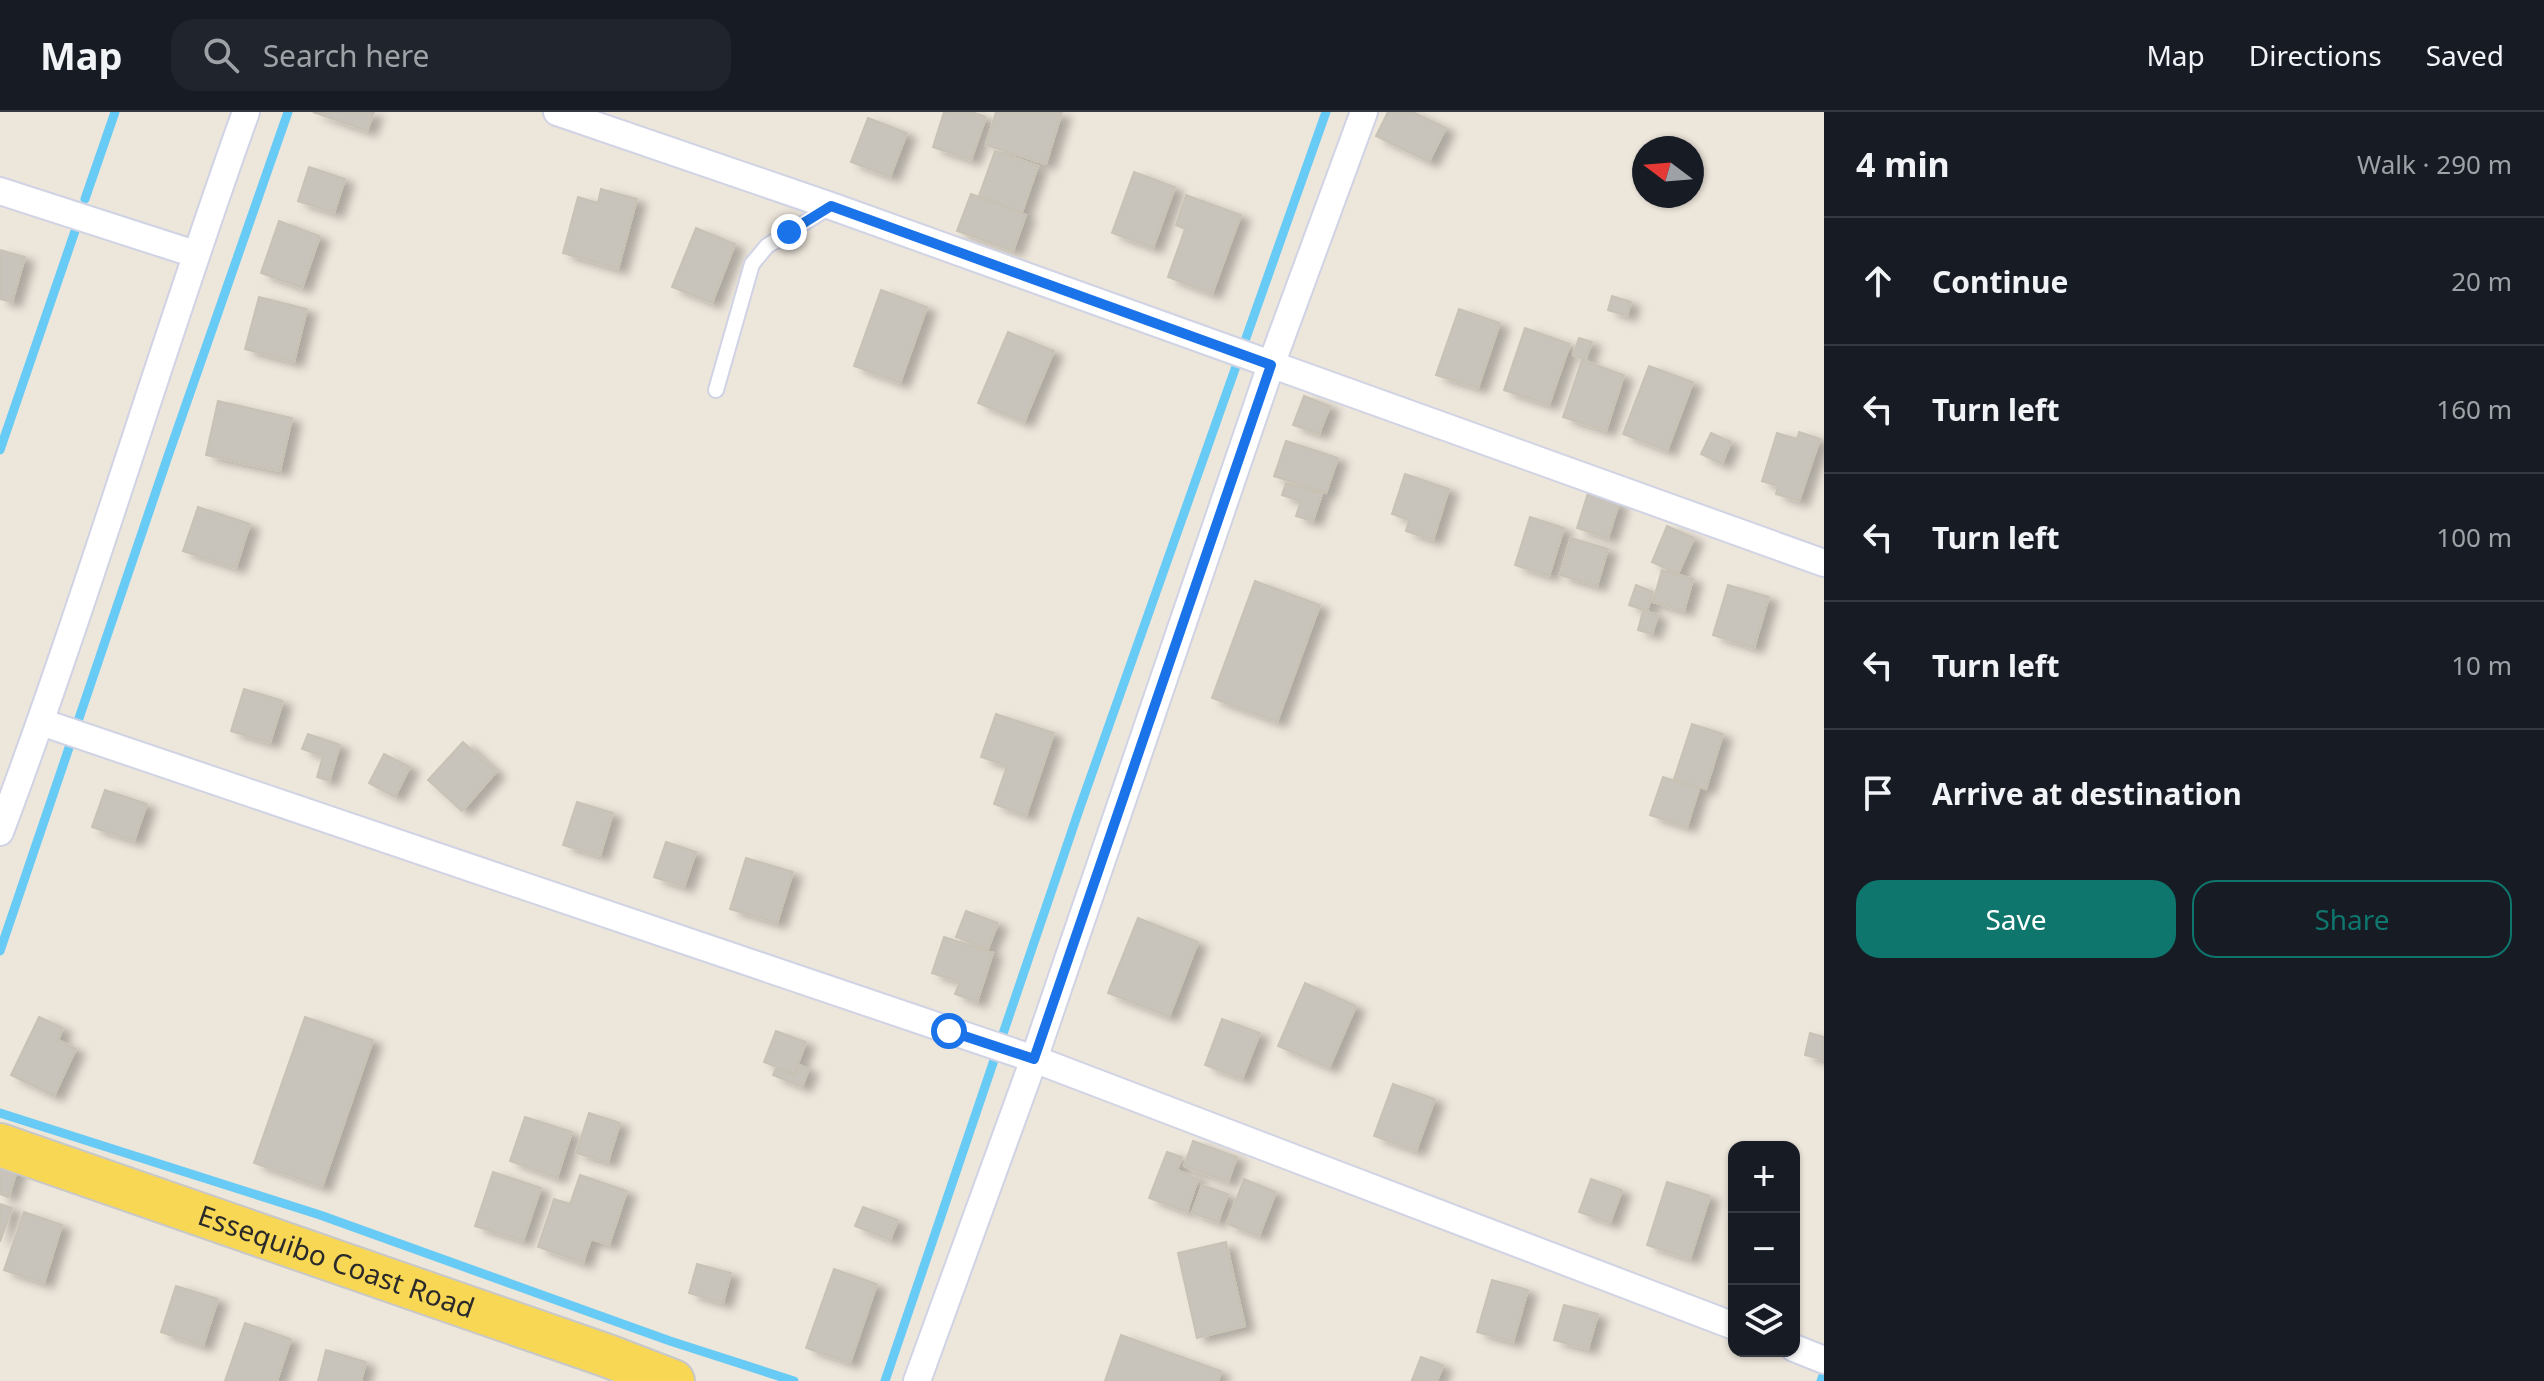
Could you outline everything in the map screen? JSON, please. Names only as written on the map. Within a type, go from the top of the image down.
[{"type":"main road","name":"Essequibo Coast Road","points":[[0,1145],[673,1381]]},
{"type":"street","points":[[0,832],[43,722],[195,254],[246,112]]},
{"type":"street","points":[[557,112],[831,206],[1824,563]]},
{"type":"street","points":[[917,1381],[1034,1059],[1271,365],[1364,112]]},
{"type":"street","points":[[0,191],[195,254]]},
{"type":"street","points":[[43,722],[1034,1059],[1728,1324]]},
{"type":"street","points":[[1800,1350],[1824,1360]]},
{"type":"lane","points":[[716,390],[752,264],[767,246],[831,206]]},
{"type":"building","points":[[313,112],[374,112],[367,131]]},
{"type":"building","points":[[944,112],[972,112],[986,117],[971,160],[933,147]]},
{"type":"building","points":[[996,112],[1062,112],[1046,164],[986,145]]},
{"type":"building","points":[[1388,112],[1413,112],[1446,128],[1429,162],[1376,136]]},
{"type":"building","points":[[868,118],[907,133],[890,177],[851,162]]},
{"type":"building","points":[[995,151],[1038,166],[1022,212],[979,196]]},
{"type":"building","points":[[309,167],[345,179],[334,213],[298,201]]},
{"type":"building","points":[[1134,172],[1175,187],[1153,248],[1112,233]]},
{"type":"building","points":[[601,189],[637,199],[618,269],[563,253],[578,197],[598,203]]},
{"type":"building","points":[[971,194],[1026,215],[1013,251],[957,231]]},
{"type":"building","points":[[1186,195],[1241,215],[1212,294],[1168,277],[1185,229],[1176,225]]},
{"type":"building","points":[[279,221],[320,236],[302,288],[261,273]]},
{"type":"building","points":[[696,228],[735,244],[712,303],[672,287]]},
{"type":"building","points":[[0,250],[25,257],[12,302],[0,299]]},
{"type":"building","points":[[881,290],[927,307],[900,383],[854,366]]},
{"type":"building","points":[[1612,296],[1631,302],[1627,316],[1608,310]]},
{"type":"building","points":[[259,297],[307,309],[294,362],[245,349]]},
{"type":"building","points":[[1459,309],[1500,323],[1478,388],[1436,375]]},
{"type":"building","points":[[1525,328],[1570,344],[1549,405],[1504,390]]},
{"type":"building","points":[[1008,332],[1054,351],[1024,422],[978,403]]},
{"type":"building","points":[[1579,338],[1592,342],[1585,360],[1573,355]]},
{"type":"building","points":[[1582,360],[1624,375],[1606,431],[1563,417]]},
{"type":"building","points":[[1649,366],[1693,382],[1667,451],[1623,434]]},
{"type":"building","points":[[1304,396],[1330,406],[1319,434],[1293,425]]},
{"type":"building","points":[[218,401],[292,418],[280,471],[206,455]]},
{"type":"building","points":[[1799,432],[1820,439],[1799,501],[1776,494],[1778,486],[1762,481],[1777,433],[1797,439]]},
{"type":"building","points":[[1711,433],[1731,442],[1722,464],[1701,454]]},
{"type":"building","points":[[1286,441],[1338,458],[1326,493],[1274,476]]},
{"type":"building","points":[[1405,474],[1449,489],[1433,540],[1406,531],[1409,520],[1392,514]]},
{"type":"building","points":[[1286,483],[1322,494],[1313,521],[1296,516],[1301,501],[1282,495]]},
{"type":"building","points":[[1588,493],[1619,503],[1608,538],[1577,528]]},
{"type":"building","points":[[198,507],[250,524],[236,568],[183,551]]},
{"type":"building","points":[[1530,517],[1564,528],[1549,576],[1515,565]]},
{"type":"building","points":[[1667,526],[1694,538],[1678,574],[1652,562]]},
{"type":"building","points":[[1571,538],[1608,549],[1597,586],[1560,575]]},
{"type":"building","points":[[1662,570],[1693,579],[1684,611],[1653,602]]},
{"type":"building","points":[[1255,581],[1320,605],[1277,722],[1212,698]]},
{"type":"building","points":[[1636,585],[1653,592],[1647,611],[1629,605]]},
{"type":"building","points":[[1728,585],[1769,597],[1754,648],[1713,635]]},
{"type":"building","points":[[1643,611],[1658,615],[1652,634],[1638,630]]},
{"type":"building","points":[[244,689],[283,701],[270,743],[231,731]]},
{"type":"building","points":[[996,714],[1054,733],[1026,816],[994,804],[1007,766],[981,757]]},
{"type":"building","points":[[1692,724],[1723,734],[1706,789],[1674,779]]},
{"type":"building","points":[[308,734],[340,745],[329,781],[317,777],[323,756],[302,749]]},
{"type":"building","points":[[463,742],[496,772],[462,811],[428,780]]},
{"type":"building","points":[[384,754],[410,767],[395,797],[369,783]]},
{"type":"building","points":[[1663,777],[1699,789],[1687,827],[1650,815]]},
{"type":"building","points":[[105,790],[147,804],[134,841],[92,827]]},
{"type":"building","points":[[577,802],[613,813],[600,856],[563,845]]},
{"type":"building","points":[[666,842],[696,852],[684,887],[654,877]]},
{"type":"building","points":[[746,858],[793,872],[777,923],[730,909]]},
{"type":"building","points":[[966,911],[998,923],[988,949],[956,937]]},
{"type":"building","points":[[1138,918],[1198,942],[1169,1017],[1108,993]]},
{"type":"building","points":[[944,937],[993,953],[977,1002],[955,994],[960,982],[932,973]]},
{"type":"building","points":[[1305,983],[1356,1006],[1329,1068],[1278,1046]]},
{"type":"building","points":[[39,1017],[63,1028],[58,1040],[76,1049],[54,1096],[11,1075]]},
{"type":"building","points":[[305,1017],[373,1040],[322,1187],[254,1163]]},
{"type":"building","points":[[1222,1019],[1260,1033],[1242,1079],[1205,1065]]},
{"type":"building","points":[[776,1031],[806,1042],[794,1074],[764,1062]]},
{"type":"building","points":[[1810,1033],[1824,1037],[1824,1060],[1805,1055]]},
{"type":"building","points":[[799,1065],[809,1069],[802,1087],[773,1075],[776,1068],[795,1076]]},
{"type":"building","points":[[1393,1084],[1435,1099],[1416,1151],[1374,1136]]},
{"type":"building","points":[[589,1113],[620,1123],[608,1162],[576,1153]]},
{"type":"building","points":[[525,1117],[572,1132],[557,1178],[510,1161]]},
{"type":"building","points":[[1193,1141],[1237,1157],[1228,1182],[1184,1166]]},
{"type":"building","points":[[1167,1152],[1182,1157],[1177,1170],[1198,1179],[1187,1212],[1149,1198]]},
{"type":"building","points":[[0,1158],[19,1165],[8,1197],[0,1194]]},
{"type":"building","points":[[493,1172],[541,1188],[523,1241],[475,1226]]},
{"type":"building","points":[[580,1175],[627,1191],[609,1245],[591,1239],[583,1263],[538,1247],[554,1199],[570,1204]]},
{"type":"building","points":[[1244,1179],[1276,1192],[1259,1236],[1227,1224]]},
{"type":"building","points":[[1591,1179],[1622,1190],[1610,1223],[1579,1212]]},
{"type":"building","points":[[1667,1182],[1710,1196],[1690,1259],[1647,1245]]},
{"type":"building","points":[[1202,1185],[1228,1194],[1218,1222],[1192,1213]]},
{"type":"building","points":[[0,1204],[12,1208],[0,1242]]},
{"type":"building","points":[[863,1207],[898,1220],[890,1240],[855,1226]]},
{"type":"building","points":[[24,1212],[62,1225],[44,1283],[4,1270]]},
{"type":"building","points":[[1226,1242],[1245,1326],[1197,1338],[1178,1253]]},
{"type":"building","points":[[697,1264],[731,1273],[723,1303],[689,1293]]},
{"type":"building","points":[[834,1269],[877,1284],[850,1363],[806,1348]]},
{"type":"building","points":[[1492,1280],[1528,1290],[1513,1342],[1477,1332]]},
{"type":"building","points":[[176,1286],[218,1299],[203,1346],[161,1332]]},
{"type":"building","points":[[1564,1305],[1598,1314],[1588,1349],[1554,1340]]},
{"type":"building","points":[[245,1323],[291,1339],[277,1381],[225,1381]]},
{"type":"building","points":[[1121,1335],[1221,1371],[1218,1381],[1105,1381]]},
{"type":"building","points":[[326,1350],[366,1362],[361,1381],[318,1381]]},
{"type":"building","points":[[1421,1357],[1443,1365],[1437,1381],[1412,1380]]},
{"type":"waterway","points":[[85,199],[115,112]]},
{"type":"waterway","points":[[0,951],[288,112]]},
{"type":"waterway","points":[[885,1381],[1079,810],[1326,112]]},
{"type":"waterway","points":[[0,450],[75,231]]},
{"type":"waterway","points":[[0,1113],[320,1215],[670,1341],[794,1381]]},
{"type":"waterway","points":[[1821,1381],[1824,1373]]},
{"type":"route","points":[[789,232],[831,206],[1271,365],[1034,1059],[949,1031]]}]
